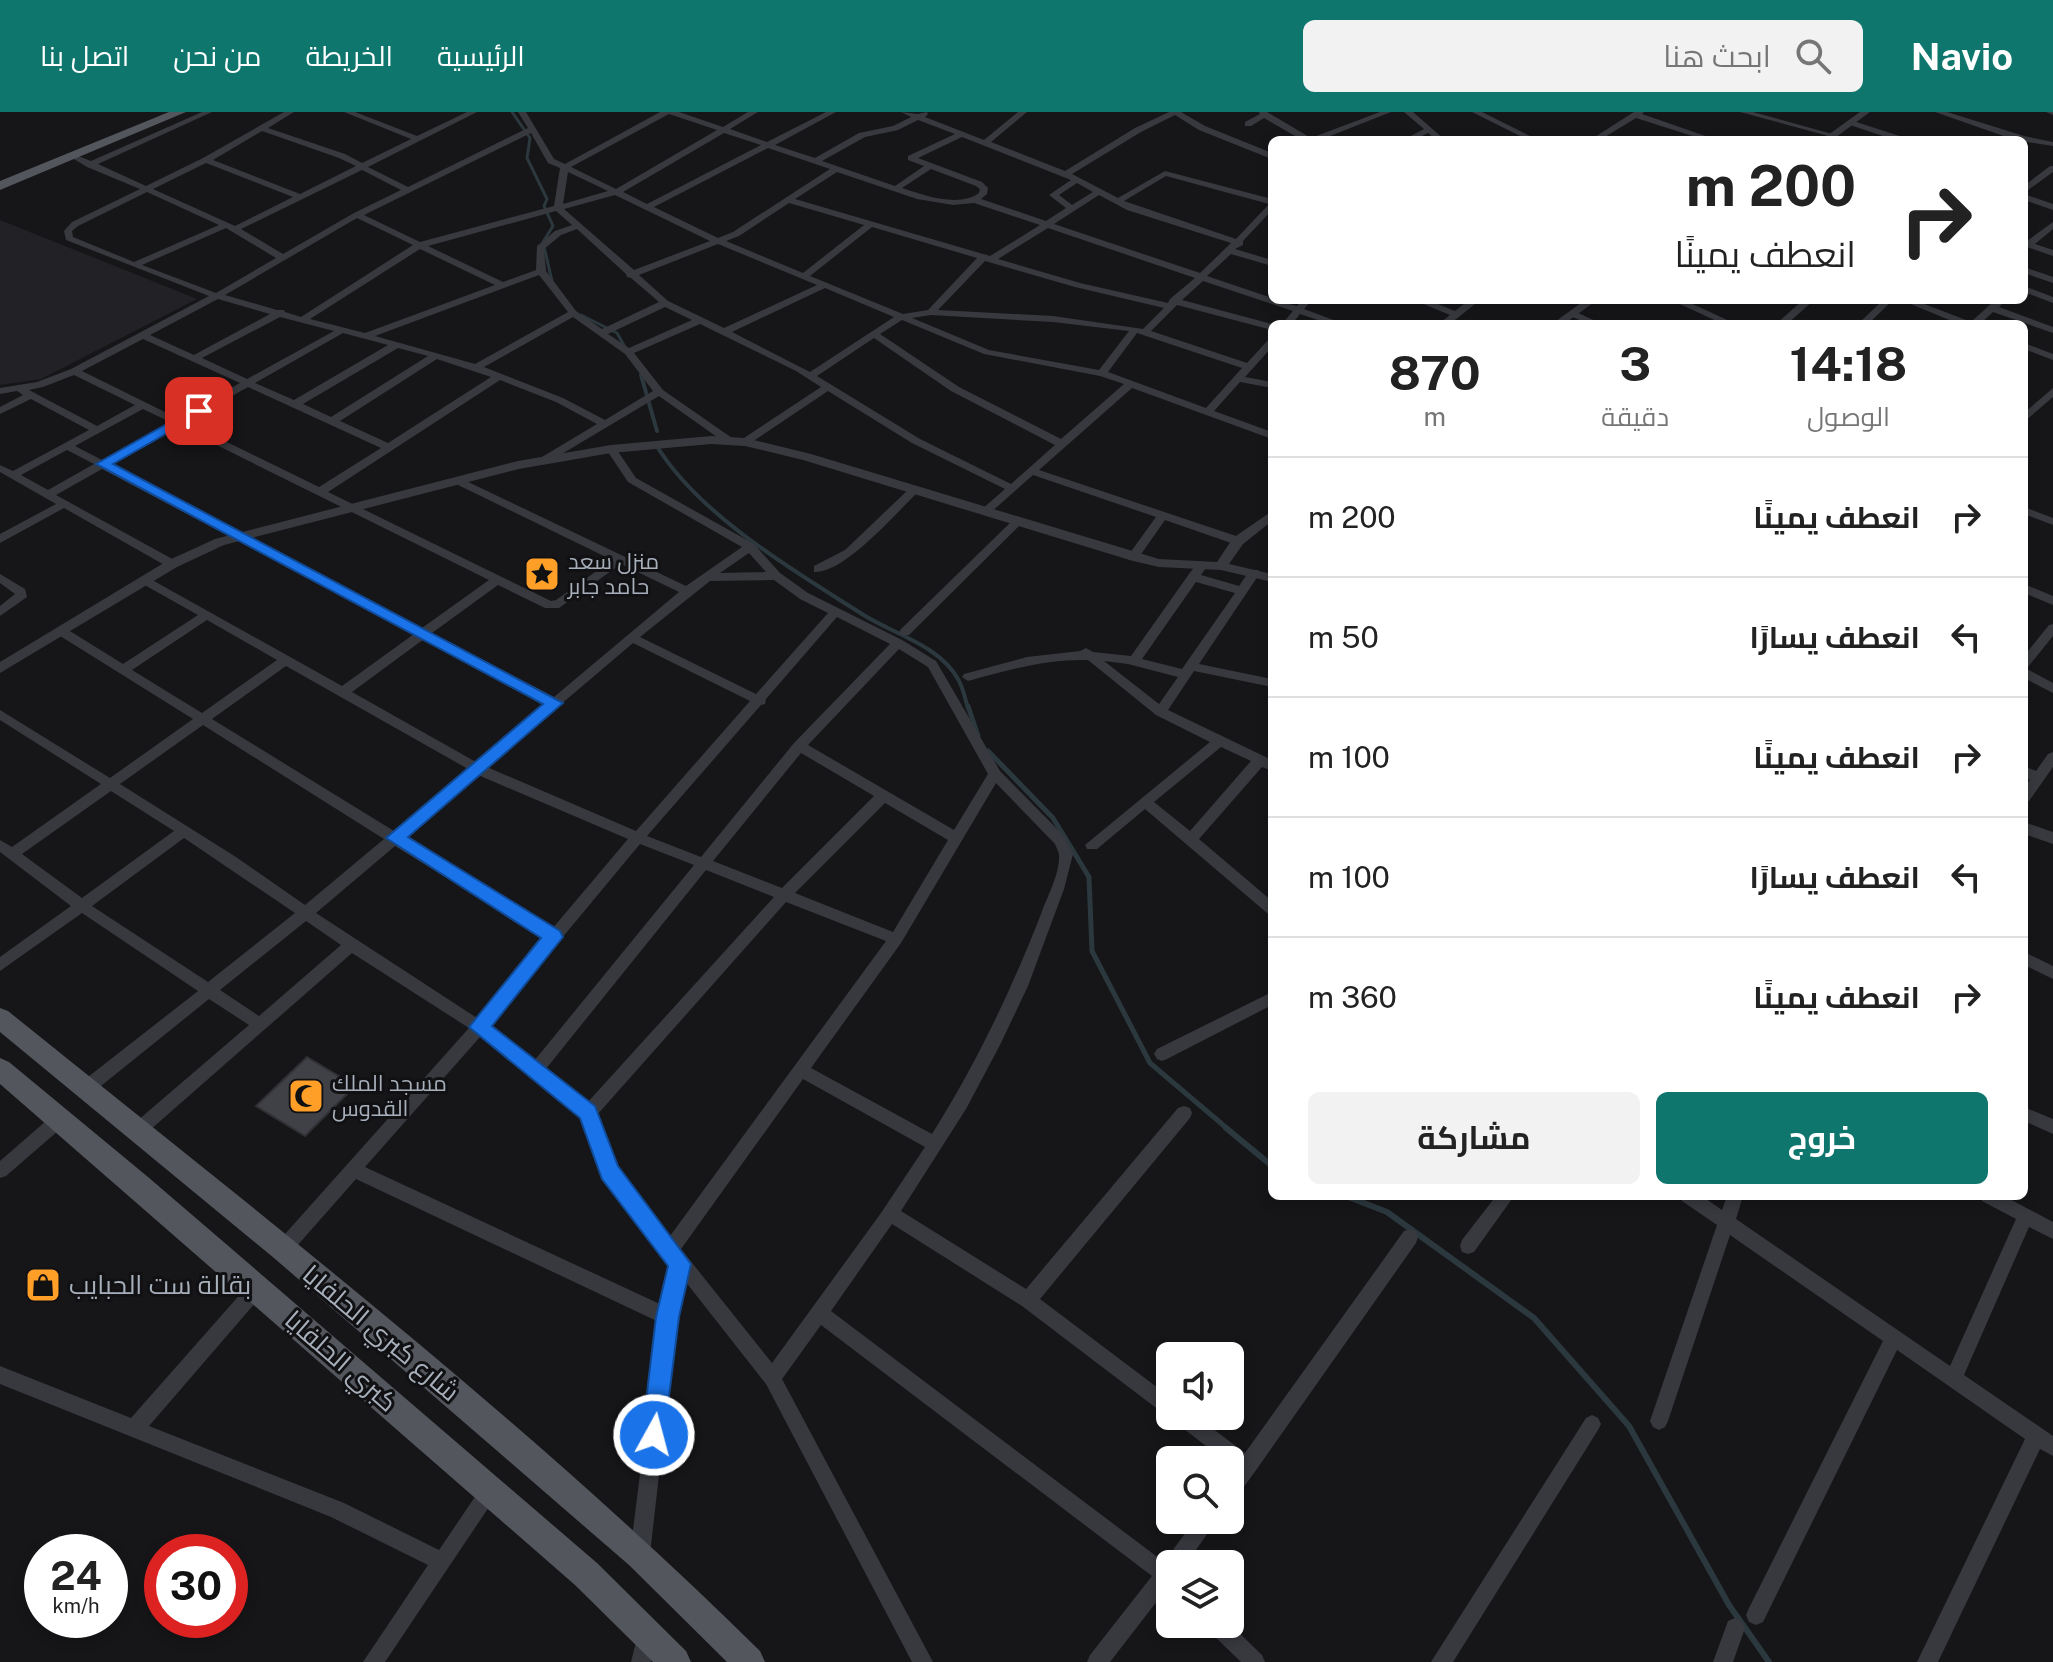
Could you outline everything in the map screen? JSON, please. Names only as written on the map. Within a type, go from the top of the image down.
[{"type":"main road","points":[[0,183],[169,112]]},
{"type":"main road","points":[[0,183],[180,112]]},
{"type":"main road","name":"شارع كبري الحلفايا","points":[[0,1018],[283,1249],[640,1554],[749,1662]]},
{"type":"main road","name":"كبري الحلفايا","points":[[0,1069],[586,1574],[675,1662]]},
{"type":"street","points":[[90,165],[208,112]]},
{"type":"street","points":[[290,112],[206,160],[75,224],[68,231],[69,238],[217,296],[368,335],[476,368],[562,401],[605,424]]},
{"type":"street","points":[[348,112],[417,139]]},
{"type":"street","points":[[135,265],[300,197],[473,112]]},
{"type":"street","points":[[522,112],[544,152],[564,168],[822,286],[987,352],[1102,373],[1268,435]]},
{"type":"street","points":[[564,168],[669,112],[895,189],[940,201],[975,200],[1268,301]]},
{"type":"street","points":[[305,318],[420,245],[619,191],[754,112]]},
{"type":"street","points":[[647,207],[832,112]]},
{"type":"street","points":[[905,112],[924,114],[962,134],[1066,174],[1117,202],[1240,243]]},
{"type":"street","points":[[986,142],[1023,112]]},
{"type":"street","points":[[1066,174],[1176,112],[1202,128],[1268,154]]},
{"type":"street","points":[[1408,112],[1436,136]]},
{"type":"street","points":[[1476,112],[1526,136]]},
{"type":"street","points":[[1493,119],[1505,112]]},
{"type":"street","points":[[1744,112],[1822,136]]},
{"type":"street","points":[[1832,136],[1866,112]]},
{"type":"street","points":[[1939,112],[1959,115],[2012,136]]},
{"type":"street","points":[[1320,136],[1378,113]]},
{"type":"street","points":[[1601,136],[1638,113],[1702,136]]},
{"type":"street","points":[[816,161],[862,135],[895,128],[924,114]]},
{"type":"street","points":[[1248,124],[1264,114],[1303,136]]},
{"type":"street","points":[[1850,122],[1891,136]]},
{"type":"street","points":[[261,128],[363,167],[407,190]]},
{"type":"street","points":[[0,391],[39,385],[74,371],[217,296],[357,215],[533,129]]},
{"type":"street","points":[[1416,136],[1429,130]]},
{"type":"street","points":[[962,134],[911,158],[979,184],[984,188],[983,194],[975,200]]},
{"type":"street","points":[[2028,140],[2053,144]]},
{"type":"street","points":[[73,156],[145,191],[231,227],[283,258]]},
{"type":"street","points":[[206,160],[300,197]]},
{"type":"street","points":[[895,189],[930,166]]},
{"type":"street","points":[[558,208],[564,168]]},
{"type":"street","points":[[630,275],[718,241],[791,201],[837,168]]},
{"type":"street","points":[[2028,184],[2053,168]]},
{"type":"street","points":[[1117,202],[1165,173],[1268,202]]},
{"type":"street","points":[[1070,207],[1053,195],[1076,180]]},
{"type":"street","points":[[931,312],[988,257],[1098,192]]},
{"type":"street","points":[[2028,198],[2053,207]]},
{"type":"street","points":[[791,201],[1078,285],[1268,326]]},
{"type":"street","points":[[558,208],[665,303],[810,376],[916,441],[1011,488]]},
{"type":"street","points":[[1102,373],[1140,331],[1232,251],[1268,208]]},
{"type":"street","points":[[357,215],[500,284]]},
{"type":"street","points":[[803,277],[871,224]]},
{"type":"street","points":[[2028,243],[2053,225]]},
{"type":"street","points":[[577,226],[558,233],[540,248],[541,271],[573,313],[628,352],[659,392],[728,440]]},
{"type":"street","points":[[2028,244],[2053,253]]},
{"type":"street","points":[[1232,251],[1268,262]]},
{"type":"street","points":[[368,335],[541,271]]},
{"type":"street","points":[[2028,274],[2053,280]]},
{"type":"street","points":[[724,332],[822,286]]},
{"type":"street","points":[[2028,291],[2053,300]]},
{"type":"street","points":[[600,334],[665,303]]},
{"type":"street","points":[[1278,304],[1326,320]]},
{"type":"street","points":[[1290,320],[1304,304]]},
{"type":"street","points":[[1430,304],[1456,314]]},
{"type":"street","points":[[1449,320],[1470,304]]},
{"type":"street","points":[[1563,320],[1587,304]]},
{"type":"street","points":[[1685,304],[1722,320]]},
{"type":"street","points":[[1786,320],[1804,304]]},
{"type":"street","points":[[1867,320],[1884,304]]},
{"type":"street","points":[[1916,304],[1958,320]]},
{"type":"street","points":[[1978,320],[1996,304]]},
{"type":"street","points":[[1992,308],[2025,320]]},
{"type":"street","points":[[195,358],[281,312]]},
{"type":"street","points":[[810,376],[900,317],[931,312],[1053,319],[1140,331],[1249,367]]},
{"type":"street","points":[[476,368],[573,313]]},
{"type":"street","points":[[1573,314],[1587,320]]},
{"type":"street","points":[[628,352],[700,320]]},
{"type":"street","points":[[2028,321],[2053,330]]},
{"type":"street","points":[[49,494],[344,329]]},
{"type":"street","points":[[143,335],[388,447]]},
{"type":"street","points":[[875,335],[955,389],[1060,443]]},
{"type":"street","points":[[294,405],[397,344]]},
{"type":"street","points":[[2028,348],[2048,355],[2053,344]]},
{"type":"street","points":[[1207,413],[1268,346]]},
{"type":"street","points":[[331,422],[437,355]]},
{"type":"street","points":[[74,371],[176,424],[554,606],[622,558]]},
{"type":"street","points":[[318,493],[499,376]]},
{"type":"street","points":[[1237,379],[1268,384]]},
{"type":"street","points":[[985,512],[1130,384]]},
{"type":"street","points":[[745,442],[828,386]]},
{"type":"street","points":[[18,388],[97,430]]},
{"type":"street","points":[[546,459],[659,392]]},
{"type":"street","points":[[2029,409],[2052,394]]},
{"type":"street","points":[[0,411],[31,395]]},
{"type":"street","points":[[13,475],[141,406]]},
{"type":"street","points":[[2,664],[172,564],[241,535],[546,459],[611,449],[728,440],[745,442],[914,490],[1133,557],[1159,563],[1221,566],[1268,577]]},
{"type":"street","points":[[67,446],[555,703]]},
{"type":"street","points":[[611,449],[632,480],[750,547],[776,576],[834,613],[902,637],[939,673],[995,774],[1060,841],[1066,854],[1033,955],[1002,1030],[889,1213],[772,1378]]},
{"type":"street","points":[[0,468],[172,564]]},
{"type":"street","points":[[1031,471],[1238,541]]},
{"type":"street","points":[[458,481],[687,591]]},
{"type":"street","points":[[818,569],[849,553],[914,490]]},
{"type":"street","points":[[0,539],[65,503]]},
{"type":"street","points":[[2028,512],[2053,522]]},
{"type":"street","points":[[1133,557],[1162,517]]},
{"type":"street","points":[[1221,566],[1238,541],[1268,518]]},
{"type":"street","points":[[534,1073],[799,746],[1017,522]]},
{"type":"street","points":[[85,1089],[306,913],[687,591],[750,547]]},
{"type":"street","points":[[1135,660],[1202,565]]},
{"type":"street","points":[[1160,712],[1254,573]]},
{"type":"street","points":[[707,577],[776,576]]},
{"type":"street","points":[[1193,577],[1242,591]]},
{"type":"street","points":[[0,578],[21,592],[21,597],[0,612]]},
{"type":"street","points":[[343,692],[498,579]]},
{"type":"street","points":[[145,580],[478,769],[639,838],[896,939]]},
{"type":"street","points":[[2028,590],[2053,601]]},
{"type":"street","points":[[283,1249],[479,1027],[553,937],[761,701],[834,613]]},
{"type":"street","points":[[123,670],[207,615]]},
{"type":"street","points":[[2028,659],[2053,628]]},
{"type":"street","points":[[61,631],[553,937]]},
{"type":"street","points":[[632,638],[761,701]]},
{"type":"street","points":[[1086,652],[1160,712],[1266,763],[1190,840]]},
{"type":"street","points":[[968,677],[1049,655],[1086,652],[1268,682]]},
{"type":"street","points":[[261,1025],[82,906],[6,850],[109,785],[286,660]]},
{"type":"street","points":[[2028,674],[2053,689]]},
{"type":"street","points":[[0,714],[479,1027],[588,1113],[609,1172],[772,1378],[923,1662]]},
{"type":"street","points":[[1092,845],[1218,742]]},
{"type":"street","points":[[799,746],[956,838]]},
{"type":"street","points":[[2028,792],[2053,757]]},
{"type":"street","points":[[2028,773],[2038,778]]},
{"type":"street","points":[[640,1554],[675,1257],[801,1070],[896,939],[995,774]]},
{"type":"street","points":[[588,1113],[784,895],[883,796]]},
{"type":"street","points":[[1147,803],[1268,906]]},
{"type":"street","points":[[2028,829],[2053,838]]},
{"type":"street","points":[[0,965],[183,832]]},
{"type":"street","points":[[136,1132],[351,945]]},
{"type":"street","points":[[2028,960],[2053,973]]},
{"type":"street","points":[[1162,1054],[1268,1000]]},
{"type":"street","points":[[801,1070],[933,1143]]},
{"type":"street","points":[[1028,1300],[1184,1113]]},
{"type":"street","points":[[2028,1116],[2053,1127]]},
{"type":"street","points":[[0,1171],[60,1119]]},
{"type":"street","points":[[352,1169],[668,1317]]},
{"type":"street","points":[[1468,1246],[1503,1200]]},
{"type":"street","points":[[1695,1200],[2053,1447]]},
{"type":"street","points":[[1659,1421],[1733,1200]]},
{"type":"street","points":[[1995,1200],[2053,1231]]},
{"type":"street","points":[[889,1213],[1028,1300],[1156,1397]]},
{"type":"street","points":[[1953,1379],[2025,1217]]},
{"type":"street","points":[[1244,1470],[1410,1237]]},
{"type":"street","points":[[136,1427],[257,1288]]},
{"type":"street","points":[[819,1313],[1156,1561]]},
{"type":"street","points":[[1756,1615],[1894,1338]]},
{"type":"street","points":[[0,1375],[337,1510],[442,1562]]},
{"type":"street","points":[[1441,1662],[1592,1424]]},
{"type":"street","points":[[1199,1430],[1247,1466]]},
{"type":"street","points":[[1927,1662],[2036,1436]]},
{"type":"street","points":[[373,1662],[490,1492]]},
{"type":"street","points":[[1097,1662],[1156,1588]]},
{"type":"street","points":[[1723,1662],[1735,1628]]},
{"type":"street","points":[[641,1662],[647,1633]]},
{"type":"street","points":[[1230,1638],[1255,1662]]},
{"type":"shaded area","points":[[0,220],[197,299],[41,379],[0,385]]},
{"type":"building","name":"مسجد الملك القدوس","points":[[307,1057],[355,1086],[305,1136],[256,1106]]},
{"type":"waterway","points":[[512,112],[530,138],[527,158],[547,199],[544,206],[553,226],[543,242],[552,281]]},
{"type":"waterway","points":[[581,315],[617,333],[626,349]]},
{"type":"waterway","points":[[641,375],[657,431]]},
{"type":"waterway","points":[[658,448],[699,497],[751,540],[862,614],[939,657],[958,679],[968,708]]},
{"type":"waterway","points":[[968,706],[978,736]]},
{"type":"waterway","points":[[988,751],[1053,818],[1089,877],[1092,951],[1150,1063],[1229,1130]]},
{"type":"waterway","points":[[1226,1128],[1268,1163]]},
{"type":"waterway","points":[[1356,1200],[1387,1212],[1534,1318],[1629,1426],[1729,1605],[1769,1662]]},
{"type":"place","name":"منزل سعد حامد جابر","points":[[542,574]]},
{"type":"place","name":"مسجد الملك القدوس","points":[[306,1096]]},
{"type":"place","name":"بقالة ست الحبايب","points":[[43,1285]]},
{"type":"route","points":[[199,411],[103,464],[555,703],[395,838],[553,937],[479,1027],[588,1113],[609,1172],[680,1264],[668,1317],[654,1435]]}]
